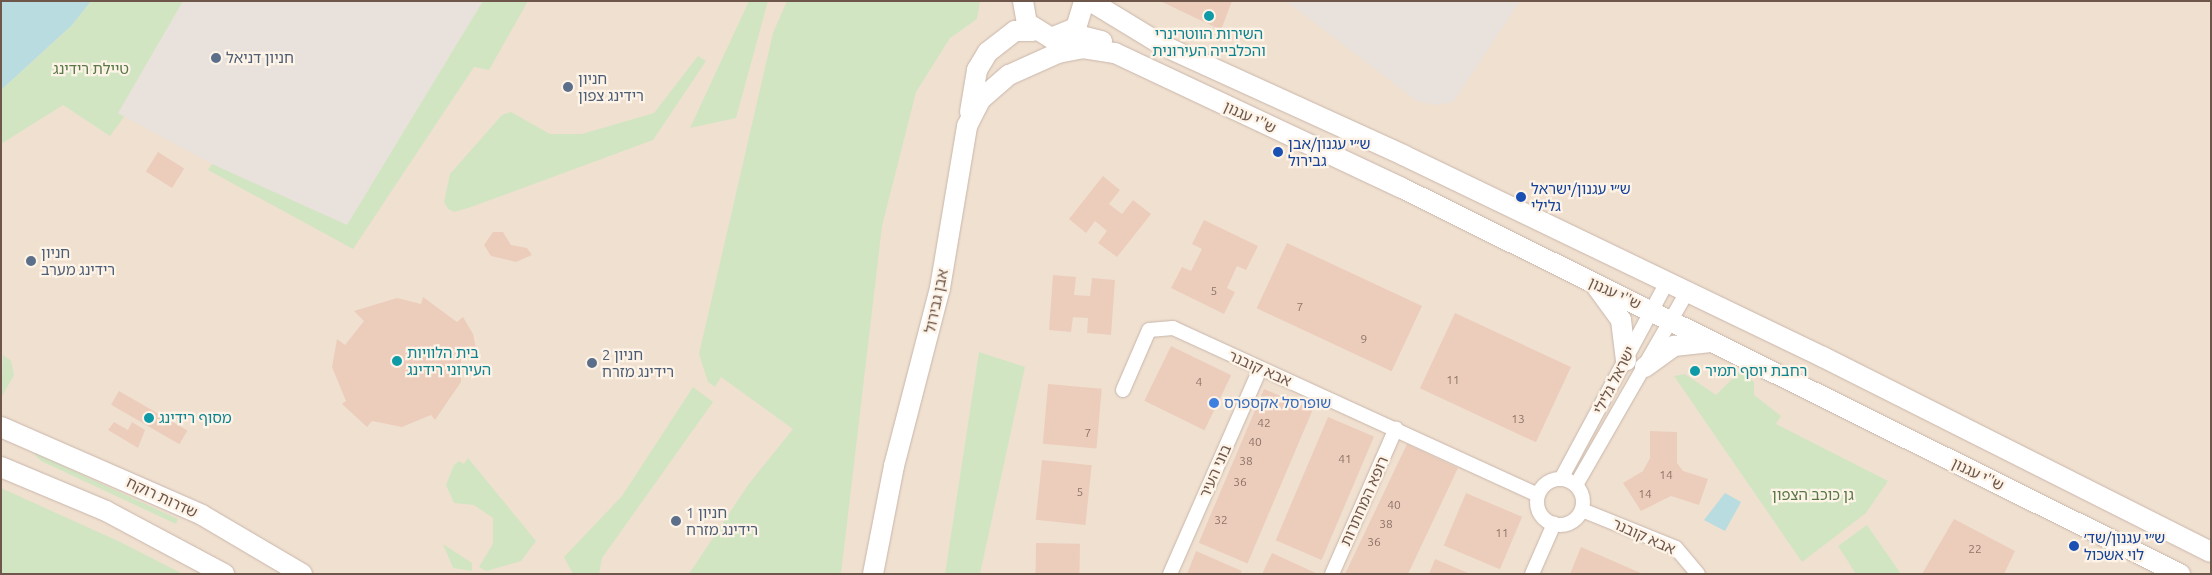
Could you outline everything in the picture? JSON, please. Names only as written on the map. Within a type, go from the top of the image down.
[{"type":"main road","points":[[1023,1],[1024,17],[1033,31]]},
{"type":"main road","points":[[1070,33],[1081,21],[1084,1]]},
{"type":"main road","name":"ש''י עגנון","points":[[1090,1],[1164,46],[1667,282],[2211,552]]},
{"type":"main road","points":[[967,126],[982,60],[1007,36],[1033,31],[1051,38],[1070,33],[1115,46],[1258,121]]},
{"type":"main road","name":"ש''י עגנון","points":[[1041,59],[1083,48],[1115,53],[1669,318],[2180,574]]},
{"type":"main road","name":"אבן גבירול","points":[[873,574],[894,466],[940,288],[967,126],[980,100],[995,85],[1041,59]]},
{"type":"main road","points":[[1593,282],[1621,320],[1626,361]]},
{"type":"main road","points":[[1645,367],[1674,346],[1688,342],[1717,343]]},
{"type":"main road","name":"שדרות רוקח","points":[[9,430],[202,516],[302,574]]},
{"type":"main road","points":[[1,467],[106,511],[224,574]]},
{"type":"street","name":"ישראל גלילי","points":[[1561,479],[1626,361],[1650,310],[1667,282]]},
{"type":"street","name":"ישראל גלילי","points":[[1576,484],[1645,367],[1669,318],[1686,292]]},
{"type":"street","name":"אבא קובנר","points":[[1123,390],[1149,330],[1173,328],[1260,369],[1396,428],[1538,495]]},
{"type":"street","name":"בוני העיר","points":[[1170,574],[1260,369]]},
{"type":"street","name":"רופא המחתרות","points":[[1332,574],[1396,428]]},
{"type":"street","points":[[1561,479],[1576,484],[1583,498],[1582,510],[1569,523],[1554,524],[1542,516],[1538,495],[1547,483],[1561,479]]},
{"type":"street","name":"אבא קובנר","points":[[1582,510],[1676,548],[1698,574]]},
{"type":"street","points":[[1532,574],[1554,524]]},
{"type":"shaded area","points":[[1,1],[2211,1],[2211,574],[1,574]]},
{"type":"shaded area","points":[[183,1],[483,1],[347,225],[212,164],[118,113]]},
{"type":"shaded area","points":[[1286,1],[1520,1],[1453,102],[1435,105],[1417,101]]},
{"type":"green space","name":"טיילת רידינג","points":[[90,1],[183,1],[118,113],[124,117],[110,136],[63,105],[1,144],[1,90],[68,29]]},
{"type":"green space","points":[[483,1],[528,1],[489,70],[474,67],[353,249],[208,170],[212,164],[347,225]]},
{"type":"green space","points":[[749,1],[768,1],[736,118],[690,128]]},
{"type":"green space","points":[[787,1],[980,1],[977,19],[950,38],[916,92],[882,226],[841,574],[689,574],[748,485],[793,429],[721,377],[715,387],[708,382],[699,354],[773,33]]},
{"type":"green space","points":[[698,56],[706,61],[653,140],[471,207],[454,212],[448,209],[444,202],[450,174],[502,115],[511,112],[550,134],[582,134],[654,113]]},
{"type":"green space","points":[[979,352],[1025,367],[980,574],[945,574]]},
{"type":"green space","points":[[3,355],[11,361],[14,375],[1,398]]},
{"type":"green space","name":"גן כוכב הצפון","points":[[1740,371],[1754,382],[1754,395],[1781,416],[1776,424],[1888,481],[1866,513],[1802,562],[1674,376],[1685,374],[1716,395]]},
{"type":"green space","points":[[693,387],[713,402],[602,558],[599,574],[573,574],[564,557],[622,496]]},
{"type":"green space","points":[[32,452],[178,519],[176,524],[41,461]]},
{"type":"green space","points":[[468,458],[536,541],[521,561],[486,571],[479,567],[493,544],[493,518],[474,505],[454,503],[446,485],[454,465],[459,461],[464,464]]},
{"type":"green space","points":[[1,488],[118,541],[183,574],[1,574]]},
{"type":"green space","points":[[1867,525],[1901,574],[1856,574],[1838,546]]},
{"type":"green space","points":[[443,544],[472,563],[472,571],[453,568]]},
{"type":"water","points":[[1,1],[91,1],[71,26],[1,90]]},
{"type":"water","points":[[1725,493],[1741,502],[1725,531],[1704,520]]},
{"type":"building","name":"השירות הווטרינרי והכלבייה העירונית","points":[[1160,1],[1232,1],[1221,30]]},
{"type":"building","points":[[158,152],[184,168],[172,188],[146,172]]},
{"type":"building","points":[[1103,176],[1120,190],[1109,204],[1122,214],[1133,200],[1151,214],[1117,257],[1098,243],[1107,231],[1095,221],[1086,233],[1069,219]]},
{"type":"building","points":[[1204,220],[1258,246],[1246,270],[1237,266],[1227,288],[1235,292],[1224,314],[1171,288],[1182,267],[1191,271],[1202,249],[1192,244]]},
{"type":"building","points":[[493,232],[503,232],[511,245],[527,248],[532,255],[516,262],[491,256],[484,245]]},
{"type":"building","points":[[1287,243],[1422,306],[1392,371],[1257,308]]},
{"type":"building","points":[[1053,275],[1076,277],[1074,295],[1090,296],[1092,278],[1115,280],[1111,335],[1087,333],[1088,318],[1073,317],[1071,332],[1049,330]]},
{"type":"building","name":"בית הלוויות העירוני רידינג","points":[[423,297],[457,322],[463,317],[473,334],[478,358],[461,357],[461,382],[435,420],[431,415],[402,427],[372,421],[367,427],[342,404],[346,401],[332,367],[337,339],[345,345],[364,321],[354,311],[397,298],[421,304]]},
{"type":"building","points":[[1455,313],[1571,367],[1536,442],[1420,388]]},
{"type":"building","points":[[1171,346],[1231,375],[1204,430],[1144,401]]},
{"type":"building","points":[[1048,384],[1102,389],[1097,448],[1043,444]]},
{"type":"building","points":[[1264,389],[1313,410],[1248,563],[1199,543]]},
{"type":"building","name":"מסוף רידינג","points":[[119,391],[187,430],[179,444],[111,405]]},
{"type":"building","points":[[1328,417],[1374,437],[1322,560],[1276,540]]},
{"type":"building","points":[[114,422],[128,430],[132,422],[145,430],[138,448],[108,430]]},
{"type":"building","points":[[1650,431],[1677,432],[1677,463],[1683,471],[1708,479],[1699,505],[1671,496],[1641,511],[1623,483],[1643,471],[1650,458]]},
{"type":"building","points":[[1407,444],[1458,468],[1408,574],[1345,574]]},
{"type":"building","points":[[1042,460],[1092,465],[1085,525],[1036,520]]},
{"type":"building","points":[[1466,493],[1522,517],[1500,569],[1444,545]]},
{"type":"building","points":[[1954,519],[2015,551],[2004,574],[1922,574]]},
{"type":"building","points":[[1036,543],[1080,544],[1079,574],[1035,574]]},
{"type":"building","points":[[1581,547],[1643,574],[1570,574]]},
{"type":"building","points":[[1196,551],[1242,571],[1240,574],[1187,574]]},
{"type":"building","points":[[1272,553],[1318,574],[1262,574]]},
{"type":"building","points":[[1435,559],[1470,574],[1429,574]]},
{"type":"place","name":"השירות הווטרינרי והכלבייה העירונית","points":[[1209,16]]},
{"type":"place","name":"חניון דניאל","points":[[216,58]]},
{"type":"place","name":"חניון רידינג צפון","points":[[568,87]]},
{"type":"place","name":"ש״י עגנון/אבן גבירול","points":[[1278,152]]},
{"type":"place","name":"ש״י עגנון/ישראל גלילי","points":[[1521,197]]},
{"type":"place","name":"חניון רידינג מערב","points":[[31,261]]},
{"type":"place","name":"בית הלוויות העירוני רידינג","points":[[397,361]]},
{"type":"place","name":"2 חניון רידינג מזרח","points":[[592,363]]},
{"type":"place","name":"רחבת יוסף תמיר","points":[[1695,371]]},
{"type":"place","name":"שופרסל אקספרס","points":[[1214,403]]},
{"type":"place","name":"מסוף רידינג","points":[[149,418]]},
{"type":"place","name":"1 חניון רידינג מזרח","points":[[676,521]]},
{"type":"place","name":"ש״י עגנון/שד׳ לוי אשכול","points":[[2074,546]]}]
